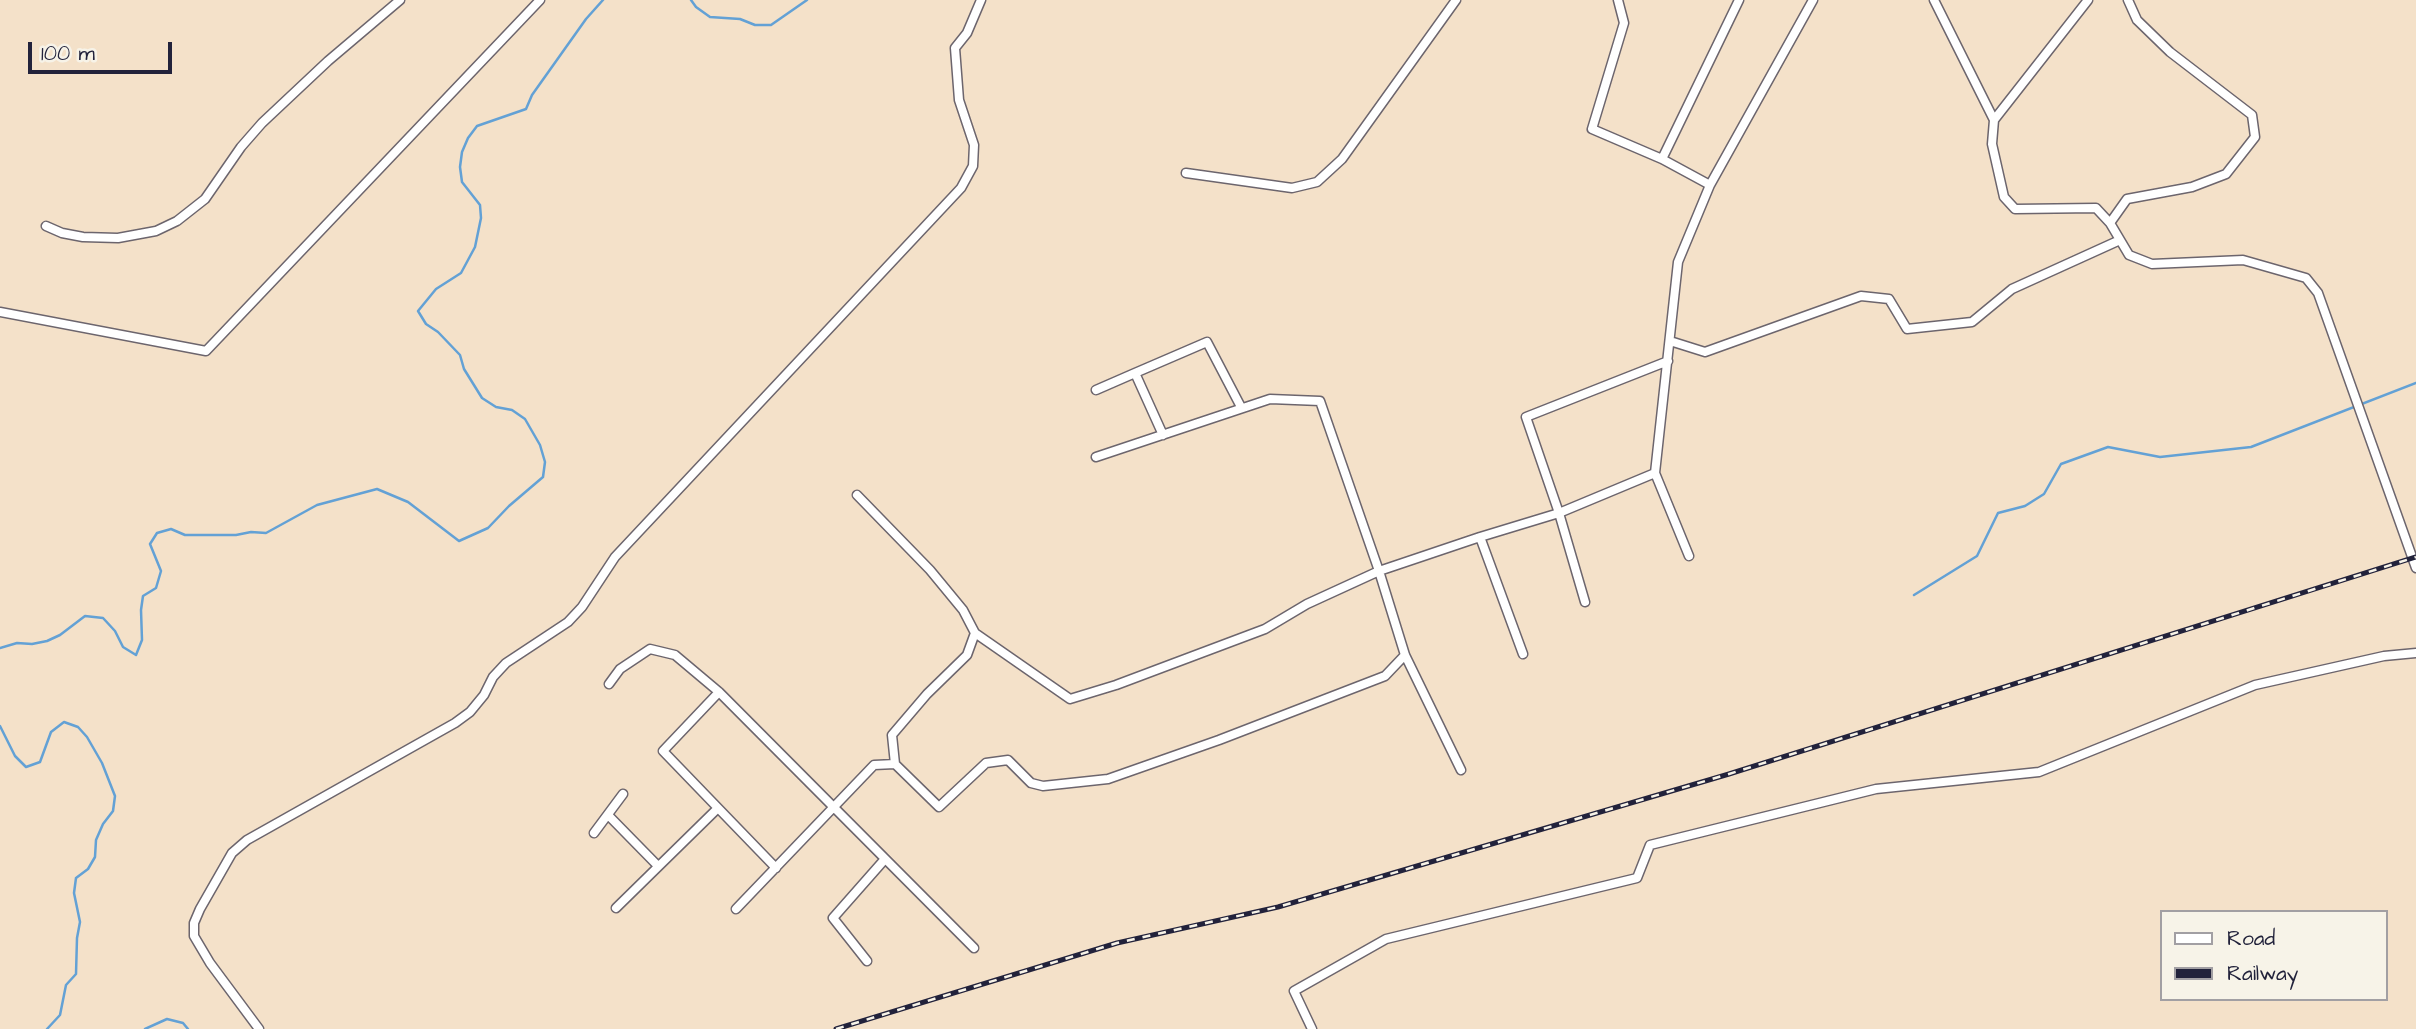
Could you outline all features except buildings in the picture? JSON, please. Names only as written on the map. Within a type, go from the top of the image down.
[{"type":"street","points":[[46,226],[62,233],[83,237],[118,238],[156,231],[177,221],[205,199],[241,146],[262,122],[400,0]]},
{"type":"street","points":[[0,313],[206,351],[540,0]]},
{"type":"street","points":[[259,1029],[210,963],[194,936],[194,923],[200,909],[232,853],[247,839],[470,712],[506,663],[568,622],[582,607],[615,557],[961,188],[973,166],[974,145],[958,100],[955,48],[967,33],[981,0]]},
{"type":"street","points":[[1186,173],[1292,188],[1317,182],[1342,159],[1456,0]]},
{"type":"street","points":[[1618,0],[1624,23],[1592,129],[1662,159],[1710,185]]},
{"type":"street","points":[[1662,159],[1739,0]]},
{"type":"street","points":[[1689,556],[1655,473],[1678,262],[1710,185],[1813,0]]},
{"type":"street","points":[[1934,0],[1994,120],[1992,144],[2004,197],[2015,209],[2096,208],[2110,223],[2129,255],[2152,264],[2243,260],[2306,278],[2318,293],[2416,568]]},
{"type":"street","points":[[1994,120],[2088,0]]},
{"type":"street","points":[[2110,223],[2127,199],[2192,187],[2226,174],[2255,137],[2252,115],[2170,52],[2137,20],[2128,0]]},
{"type":"street","points":[[1670,341],[1705,352],[1861,296],[1889,299],[1907,329],[1972,322],[2012,289],[2120,240]]},
{"type":"street","points":[[1096,390],[1207,342],[1241,407]]},
{"type":"street","points":[[1586,602],[1526,417],[1668,361]]},
{"type":"street","points":[[1135,373],[1163,435]]},
{"type":"street","points":[[1096,457],[1270,399],[1320,401],[1405,655],[1461,770]]},
{"type":"street","points":[[857,495],[930,570],[963,610],[975,633],[1070,699],[1116,685],[1265,629],[1307,604],[1378,571],[1559,513],[1655,473]]},
{"type":"street","points":[[1479,537],[1523,654]]},
{"type":"street","points":[[975,633],[967,655],[926,694],[892,735],[895,764],[939,807],[986,763],[1008,760],[1031,783],[1043,786],[1108,779],[1219,740],[1385,676],[1405,655]]},
{"type":"street","points":[[609,684],[620,669],[650,649],[675,654],[719,692],[974,948]]},
{"type":"street","points":[[1312,1029],[1294,991],[1386,939],[1637,878],[1650,845],[1876,789],[2039,772],[2255,685],[2384,656],[2416,653]]},
{"type":"street","points":[[719,692],[663,751],[776,868]]},
{"type":"street","points":[[736,909],[874,765],[895,764]]},
{"type":"street","points":[[593,833],[623,794]]},
{"type":"street","points":[[617,908],[718,808]]},
{"type":"street","points":[[608,815],[658,866]]},
{"type":"street","points":[[867,961],[834,918],[885,859]]},
{"type":"waterway","points":[[0,648],[17,643],[47,641],[60,635],[85,616],[103,618],[115,631],[123,647],[136,655],[142,640],[143,596],[156,588],[161,571],[150,544],[157,533],[171,529],[185,535],[266,533],[317,505],[377,489],[408,502],[459,541],[488,528],[543,477],[545,462],[540,445],[525,419],[512,410],[496,407],[482,398],[464,369],[460,355],[438,332],[426,324],[418,311],[436,289],[461,273],[475,247],[481,218],[480,205],[462,182],[460,167],[468,138],[477,126],[526,109],[532,95],[586,19],[603,0]]},
{"type":"waterway","points":[[691,0],[710,17],[740,19],[755,25],[771,25],[807,0]]},
{"type":"waterway","points":[[1914,595],[1977,556],[1998,513],[2025,506],[2044,494],[2061,464],[2108,447],[2160,457],[2251,447],[2416,383]]},
{"type":"waterway","points":[[0,726],[15,756],[26,767],[40,762],[51,732],[64,722],[78,727],[102,763],[115,796],[113,811],[96,840],[95,857],[88,869],[76,878],[74,893],[80,922],[76,974],[66,985],[60,1015],[47,1029]]},
{"type":"waterway","points":[[145,1029],[167,1019],[183,1023],[188,1029]]},
{"type":"railway","points":[[836,1029],[1117,943],[1278,907],[1729,774],[2416,557]]}]
